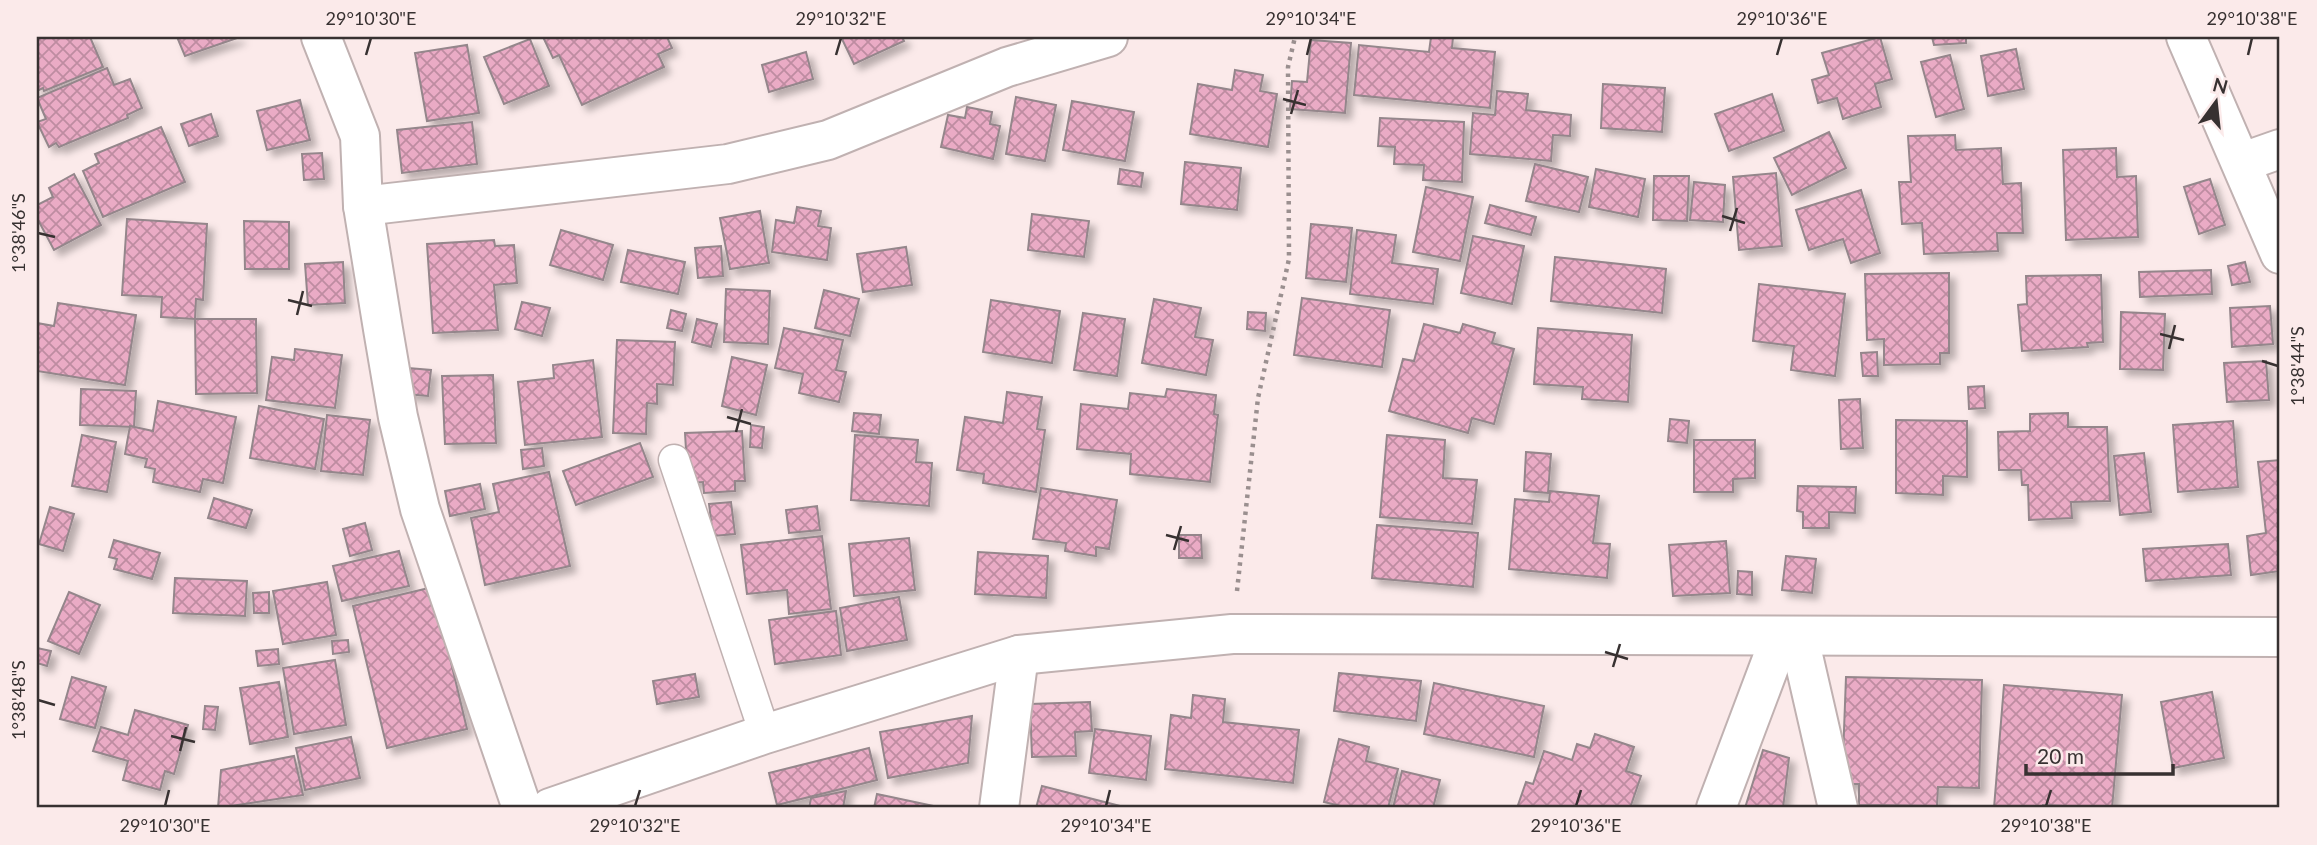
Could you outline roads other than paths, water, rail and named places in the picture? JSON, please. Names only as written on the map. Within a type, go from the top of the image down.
[{"type":"street","points":[[321,37],[360,136],[363,206],[398,417],[420,509],[522,808]]},
{"type":"street","points":[[363,206],[728,164],[828,140],[1007,67],[1108,37]]},
{"type":"street","points":[[2186,37],[2243,162],[2280,254]]},
{"type":"street","points":[[2243,162],[2280,149]]},
{"type":"street","points":[[550,808],[765,734],[1019,655],[1232,634],[1790,638],[2280,637]]},
{"type":"street","points":[[1716,808],[1790,638]]},
{"type":"street","points":[[1790,638],[1838,808]]},
{"type":"street","points":[[999,808],[1019,655]]},
{"type":"lane","points":[[674,460],[765,734]]}]
